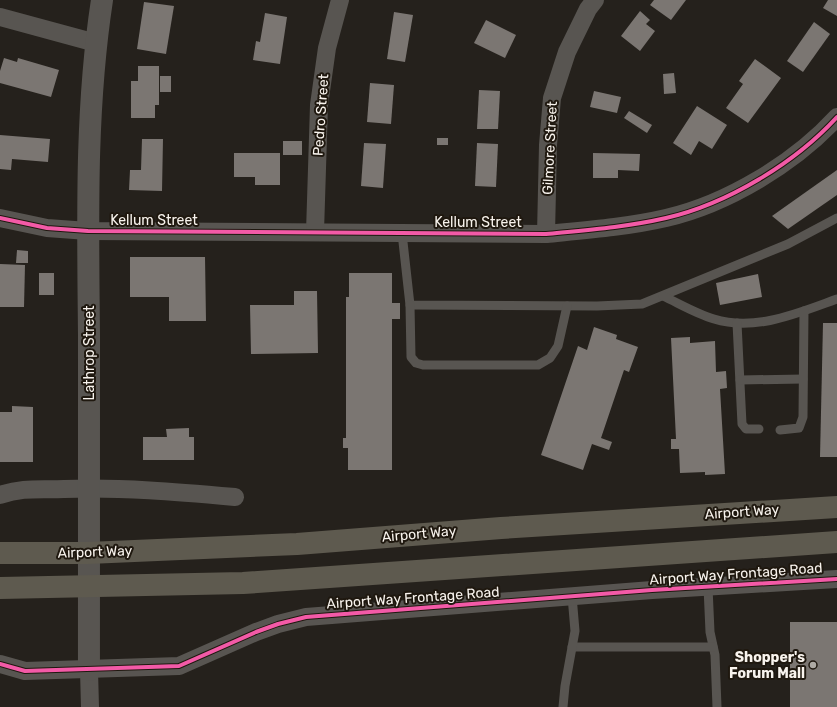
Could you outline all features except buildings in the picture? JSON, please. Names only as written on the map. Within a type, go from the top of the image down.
[{"type":"main road","name":"Airport Way","points":[[0,553],[88,553],[297,544],[501,528],[837,506]]},
{"type":"main road","points":[[0,588],[243,583],[837,542]]},
{"type":"street","name":"Lathrop Street","points":[[90,707],[88,587],[88,231],[91,102],[96,43],[102,0]]},
{"type":"street","name":"Pedro Street","points":[[315,232],[319,105],[327,48],[340,0]]},
{"type":"street","name":"Gilmore Street","points":[[546,234],[548,145],[552,98],[566,52],[588,9],[595,0]]},
{"type":"street","points":[[0,17],[96,43]]},
{"type":"street","name":"Kellum Street","points":[[0,218],[47,228],[88,231],[546,234],[620,227],[668,218],[709,204],[754,182],[798,153],[835,123]]},
{"type":"street","points":[[0,495],[17,489],[89,487],[235,497]]},
{"type":"street","name":"Airport Way Frontage Road","points":[[0,664],[25,671],[179,666],[256,632],[278,624],[306,617],[572,596],[837,579]]},
{"type":"lane","points":[[410,305],[566,306],[642,304],[788,244],[837,218]]},
{"type":"lane","points":[[402,233],[410,305],[411,357],[416,363],[423,365],[538,365],[550,358],[558,346],[566,306]]},
{"type":"lane","points":[[663,296],[714,319],[737,323],[769,321],[804,311],[837,299]]},
{"type":"lane","points":[[780,430],[799,428],[803,417],[804,311]]},
{"type":"lane","points":[[737,323],[742,424],[746,429],[759,429]]},
{"type":"lane","points":[[740,380],[803,379]]},
{"type":"lane","points":[[708,587],[710,632],[713,647],[717,707]]},
{"type":"lane","points":[[563,707],[564,686],[575,631],[572,596]]},
{"type":"lane","points":[[572,647],[713,647]]},
{"type":"cycle path","points":[[0,218],[47,228],[88,231],[546,234],[607,228],[637,224],[689,212],[736,192],[759,180],[781,165],[820,134],[837,117]]},
{"type":"cycle path","points":[[0,664],[25,671],[179,666],[256,632],[278,624],[306,617],[652,590],[837,579]]},
{"type":"place","name":"Shopper's Forum Mall","points":[[813,665]]}]
